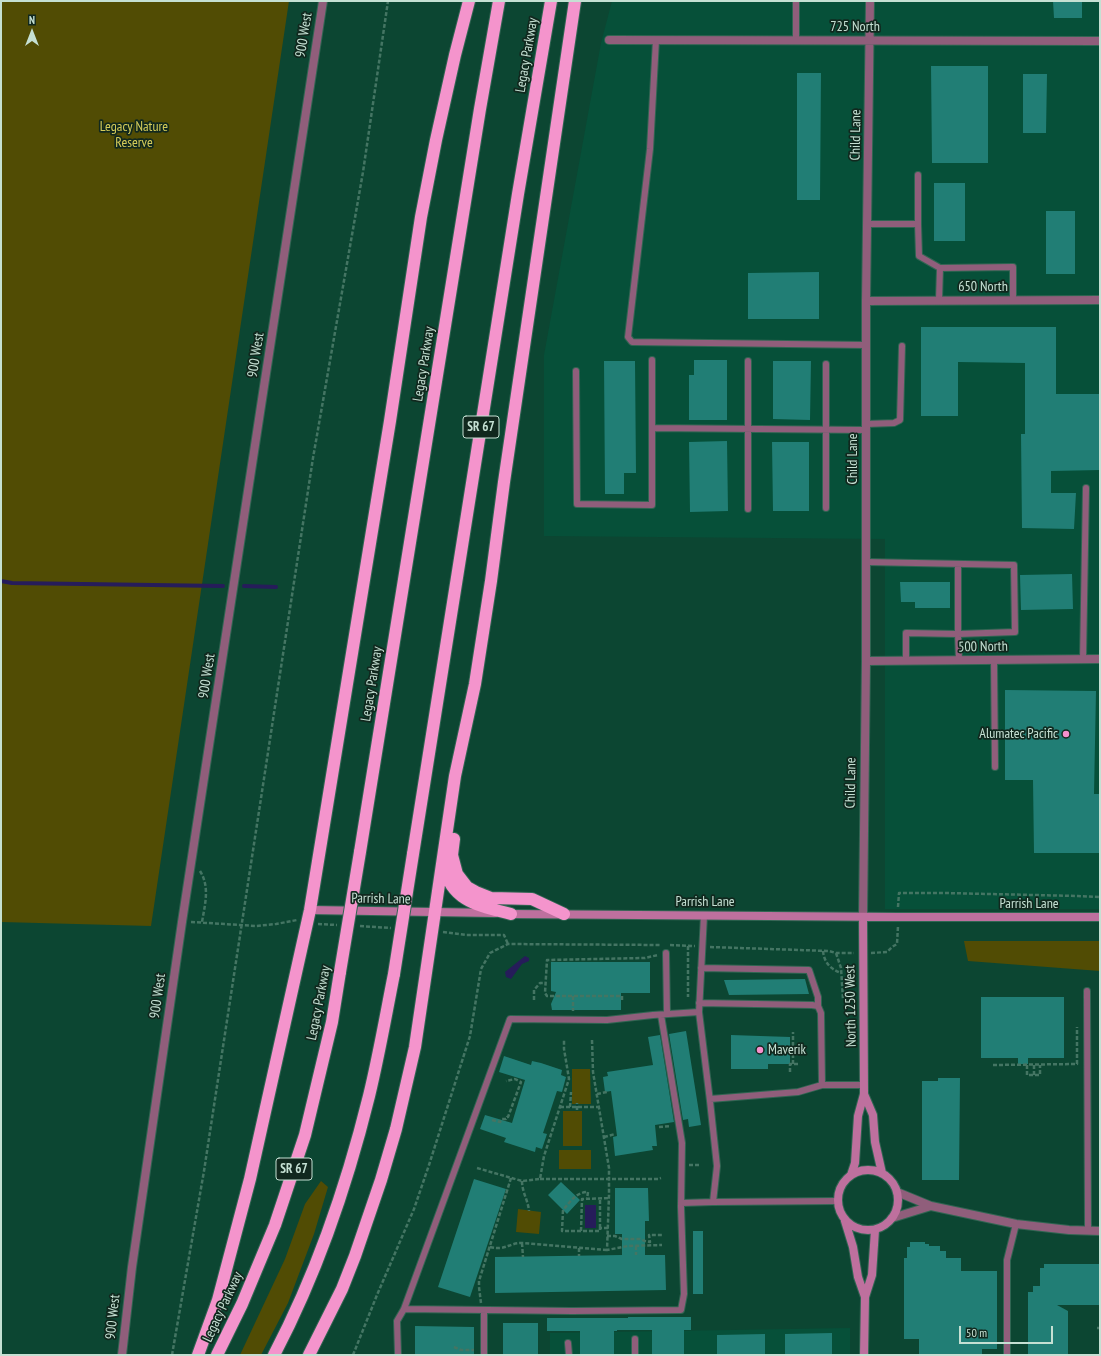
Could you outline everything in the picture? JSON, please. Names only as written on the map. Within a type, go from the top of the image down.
[{"type":"highway","points":[[198,1355],[218,1300],[250,1179],[310,910],[390,421],[421,217],[436,140],[468,1]]},
{"type":"highway","name":"Legacy Parkway","points":[[217,1355],[242,1304],[275,1225],[305,1135],[332,1022],[480,109],[499,1]]},
{"type":"highway","name":"Legacy Parkway","points":[[274,1355],[290,1325],[336,1210],[355,1148],[369,1094],[394,974],[518,194],[551,1]]},
{"type":"highway","points":[[564,914],[532,899],[491,898],[467,887],[457,874],[452,855],[504,482],[576,1]]},
{"type":"highway","points":[[309,1355],[342,1289],[355,1256],[384,1173],[396,1129],[416,1047],[455,776],[475,684]]},
{"type":"highway","points":[[443,863],[445,873],[449,881],[456,892],[464,899],[477,905],[511,914]]},
{"type":"main road","name":"Parrish Lane","points":[[310,910],[511,914],[1100,917]]},
{"type":"main road","name":"North 1250 West","points":[[851,1175],[855,1163],[858,1116],[864,1094],[863,916]]},
{"type":"main road","name":"North 1250 West","points":[[864,1094],[872,1116],[875,1142],[882,1173]]},
{"type":"main road","points":[[845,1221],[851,1226],[860,1230],[875,1230],[892,1218],[898,1199],[897,1192],[891,1181],[882,1173],[865,1170],[851,1175],[844,1182],[838,1192],[837,1201],[839,1211],[845,1221],[853,1247],[858,1277],[865,1297]]},
{"type":"main road","points":[[864,1355],[865,1297],[872,1275],[875,1230]]},
{"type":"street","name":"900 West","points":[[122,1355],[132,1267],[182,922],[323,1]]},
{"type":"street","name":"Child Lane","points":[[863,916],[866,661],[866,301],[870,1]]},
{"type":"street","name":"725 North","points":[[609,40],[1100,41]]},
{"type":"street","name":"650 North","points":[[866,301],[1100,300]]},
{"type":"street","name":"500 North","points":[[866,661],[1100,659]]},
{"type":"street","points":[[897,1192],[931,1206],[1016,1224],[1069,1230],[1100,1231]]},
{"type":"street","points":[[892,1218],[931,1206]]},
{"type":"lane","points":[[796,1],[796,40]]},
{"type":"lane","points":[[656,40],[650,149],[628,338],[629,340],[632,342],[866,345]]},
{"type":"lane","points":[[918,175],[919,256],[940,268],[1013,267],[1013,300]]},
{"type":"lane","points":[[867,224],[918,224]]},
{"type":"lane","points":[[939,300],[940,268]]},
{"type":"lane","points":[[652,428],[826,429],[866,427],[894,423],[900,420],[902,346]]},
{"type":"lane","points":[[576,371],[577,504],[652,505],[652,360]]},
{"type":"lane","points":[[748,361],[748,509]]},
{"type":"lane","points":[[826,364],[826,508]]},
{"type":"lane","points":[[1083,659],[1086,488]]},
{"type":"lane","points":[[866,562],[1014,565],[1015,632],[958,634],[906,633],[906,661]]},
{"type":"lane","points":[[958,564],[959,660]]},
{"type":"lane","points":[[994,660],[995,767]]},
{"type":"lane","points":[[704,915],[699,1012],[717,1166],[714,1202]]},
{"type":"lane","points":[[404,1309],[483,1307],[572,1311],[681,1310],[684,1294],[681,1203],[682,1143],[664,1014],[666,954]]},
{"type":"lane","points":[[701,968],[809,970],[818,997],[818,1006],[821,1013],[822,1085]]},
{"type":"lane","points":[[1087,991],[1088,1231]]},
{"type":"lane","points":[[699,1003],[818,1006]]},
{"type":"lane","points":[[398,1355],[398,1321],[404,1309],[510,1019],[607,1020],[699,1012]]},
{"type":"lane","points":[[710,1099],[798,1092],[822,1085],[864,1085]]},
{"type":"lane","points":[[681,1203],[837,1201]]},
{"type":"lane","points":[[1007,1355],[1007,1260],[1016,1224]]},
{"type":"lane","points":[[483,1307],[484,1355]]},
{"type":"lane","points":[[634,1339],[635,1355]]},
{"type":"lane","points":[[568,1343],[568,1355]]},
{"type":"path","points":[[172,1355],[204,1171],[313,458],[363,172],[388,1]]},
{"type":"path","points":[[192,857],[203,875],[206,885],[202,922]]},
{"type":"path","points":[[899,897],[899,894],[945,893],[1100,897]]},
{"type":"path","points":[[182,922],[260,926],[299,920]]},
{"type":"path","points":[[883,952],[887,952],[897,944],[897,940]]},
{"type":"path","points":[[688,946],[688,997]]},
{"type":"path","points":[[714,948],[822,951],[836,954],[840,953]]},
{"type":"path","points":[[822,951],[826,962],[833,969],[841,973]]},
{"type":"path","points":[[836,954],[841,973],[843,999]]},
{"type":"path","points":[[622,1000],[622,996],[547,996],[545,992],[547,960],[645,958],[658,955]]},
{"type":"path","points":[[534,1000],[534,990],[540,983],[546,983]]},
{"type":"path","points":[[573,996],[573,1011]]},
{"type":"path","points":[[993,1065],[1077,1064],[1077,1023]]},
{"type":"path","points":[[790,1072],[790,1064],[793,1064],[793,1032]]},
{"type":"path","points":[[540,1179],[544,1156],[569,1079],[564,1040]]},
{"type":"path","points":[[592,1040],[593,1072],[610,1179],[607,1250]]},
{"type":"path","points":[[793,1064],[798,1064]]},
{"type":"path","points":[[1027,1065],[1027,1075],[1040,1075],[1040,1065]]},
{"type":"path","points":[[1034,1065],[1034,1075]]},
{"type":"path","points":[[492,1120],[500,1122],[502,1119],[506,1119],[508,1117],[521,1082],[515,1079],[506,1081]]},
{"type":"path","points":[[570,1107],[571,1092]]},
{"type":"path","points":[[597,1094],[607,1092]]},
{"type":"path","points":[[560,1107],[599,1107]]},
{"type":"path","points":[[659,1127],[672,1126]]},
{"type":"path","points":[[604,1137],[615,1134]]},
{"type":"path","points":[[689,1165],[699,1165]]},
{"type":"path","points":[[477,1168],[522,1181],[540,1179],[661,1178]]},
{"type":"path","points":[[483,1307],[478,1287],[479,1281],[511,1178]]},
{"type":"path","points":[[522,1181],[523,1192],[529,1211]]},
{"type":"path","points":[[587,1199],[588,1192],[581,1192],[563,1210],[562,1231],[600,1231],[600,1199]]},
{"type":"path","points":[[581,1192],[581,1231]]},
{"type":"path","points":[[582,1199],[609,1198]]},
{"type":"path","points":[[600,1228],[608,1228]]},
{"type":"path","points":[[607,1236],[615,1236],[622,1239],[640,1239],[650,1242],[650,1235],[662,1235]]},
{"type":"path","points":[[490,1247],[501,1249],[516,1243],[522,1243],[607,1250],[636,1246],[662,1245]]},
{"type":"path","points":[[522,1243],[523,1257]]},
{"type":"path","points":[[636,1246],[636,1255]]},
{"type":"path","points":[[579,1248],[579,1256]]},
{"type":"path","points":[[454,1347],[461,1350],[474,1350]]},
{"type":"shaded area","points":[[612,1],[1100,1],[1100,909],[885,909],[885,539],[544,536],[544,355],[601,43]]},
{"type":"shaded area","points":[[525,956],[529,958],[529,961],[522,964],[511,979],[506,977],[505,972]]},
{"type":"shaded area","points":[[585,1205],[596,1205],[596,1228],[585,1228]]},
{"type":"shaded area","points":[[850,1328],[850,1355],[550,1355],[550,1333]]},
{"type":"green space","name":"Legacy Nature Reserve","points":[[1,1],[289,1],[151,926],[1,922]]},
{"type":"green space","points":[[964,941],[1100,941],[1100,971],[968,961]]},
{"type":"green space","points":[[572,1069],[590,1069],[591,1104],[572,1104]]},
{"type":"green space","points":[[563,1111],[582,1111],[582,1146],[563,1146]]},
{"type":"green space","points":[[559,1150],[591,1150],[591,1169],[559,1169]]},
{"type":"green space","points":[[321,1181],[328,1187],[314,1234],[288,1303],[261,1355],[240,1355],[285,1259],[305,1204]]},
{"type":"green space","points":[[518,1209],[541,1212],[539,1234],[516,1232]]},
{"type":"building","points":[[1053,1],[1082,1],[1082,18],[1054,18]]},
{"type":"building","points":[[931,66],[988,66],[988,163],[932,163]]},
{"type":"building","points":[[797,73],[821,73],[820,200],[797,200]]},
{"type":"building","points":[[1023,74],[1047,74],[1046,133],[1023,133]]},
{"type":"building","points":[[934,183],[965,183],[965,241],[934,241]]},
{"type":"building","points":[[1046,211],[1075,211],[1075,274],[1046,274]]},
{"type":"building","points":[[819,272],[819,319],[748,319],[748,273]]},
{"type":"building","points":[[921,327],[1056,327],[1056,394],[1100,394],[1100,470],[1051,471],[1051,493],[1076,493],[1074,529],[1022,528],[1021,434],[1025,434],[1025,363],[958,362],[958,416],[921,416]]},
{"type":"building","points":[[694,360],[727,360],[727,420],[689,420],[689,375],[694,375]]},
{"type":"building","points":[[604,361],[635,361],[636,473],[624,473],[624,494],[605,494]]},
{"type":"building","points":[[773,361],[811,361],[810,420],[773,419]]},
{"type":"building","points":[[727,441],[728,511],[690,512],[689,442]]},
{"type":"building","points":[[772,442],[809,442],[809,511],[773,511]]},
{"type":"building","points":[[1072,574],[1073,609],[1021,610],[1020,575]]},
{"type":"building","points":[[900,582],[950,582],[950,608],[915,608],[915,602],[901,602]]},
{"type":"building","points":[[1005,690],[1096,691],[1094,794],[1100,794],[1100,853],[1034,853],[1033,780],[1005,780]]},
{"type":"building","points":[[551,962],[650,962],[650,993],[621,993],[621,1010],[552,1010],[551,1004],[556,992],[551,991]]},
{"type":"building","points":[[805,979],[809,994],[729,995],[724,980]]},
{"type":"building","points":[[981,997],[1064,997],[1064,1058],[1028,1058],[1028,1064],[1018,1064],[1018,1058],[981,1058]]},
{"type":"building","points":[[686,1031],[701,1125],[689,1127],[688,1119],[683,1120],[669,1034]]},
{"type":"building","points":[[660,1035],[674,1122],[655,1125],[657,1146],[652,1146],[653,1150],[615,1156],[613,1137],[617,1136],[611,1091],[605,1092],[603,1077],[608,1076],[607,1072],[653,1065],[648,1037]]},
{"type":"building","name":"Maverik","points":[[731,1035],[790,1037],[790,1064],[768,1064],[768,1069],[731,1069]]},
{"type":"building","points":[[504,1056],[531,1065],[532,1061],[562,1070],[561,1075],[566,1077],[562,1092],[557,1091],[543,1133],[547,1134],[542,1149],[536,1147],[535,1152],[504,1142],[506,1138],[480,1129],[485,1115],[512,1123],[525,1080],[499,1072]]},
{"type":"building","points":[[938,1078],[960,1078],[959,1180],[922,1180],[922,1081],[938,1081]]},
{"type":"building","points":[[474,1179],[506,1189],[470,1297],[438,1287]]},
{"type":"building","points":[[561,1182],[580,1200],[567,1214],[548,1195]]},
{"type":"building","points":[[615,1188],[648,1188],[649,1221],[645,1221],[645,1255],[665,1255],[666,1290],[495,1293],[495,1257],[622,1255],[622,1234],[615,1234]]},
{"type":"building","points":[[693,1231],[703,1231],[703,1294],[693,1294]]},
{"type":"building","points":[[910,1242],[925,1242],[925,1244],[929,1244],[929,1246],[940,1246],[940,1251],[946,1251],[946,1258],[961,1258],[961,1271],[997,1271],[997,1349],[982,1349],[982,1355],[919,1355],[919,1339],[904,1339],[904,1258],[907,1258],[907,1247],[910,1247]]},
{"type":"building","points":[[1044,1264],[1100,1264],[1100,1305],[1057,1305],[1068,1311],[1068,1355],[1028,1355],[1028,1292],[1033,1292],[1033,1286],[1040,1286],[1040,1268],[1044,1268]]},
{"type":"building","points":[[691,1317],[691,1330],[684,1330],[684,1355],[652,1355],[652,1330],[614,1331],[614,1355],[580,1355],[580,1331],[547,1331],[547,1318]]},
{"type":"building","points":[[503,1323],[538,1323],[538,1355],[503,1355]]},
{"type":"building","points":[[415,1326],[474,1327],[474,1355],[415,1355]]},
{"type":"building","points":[[832,1333],[832,1355],[785,1355],[785,1334]]},
{"type":"building","points":[[765,1334],[765,1355],[717,1355],[717,1335]]},
{"type":"waterway","points":[[1,581],[12,583],[223,586]]},
{"type":"waterway","points":[[244,586],[276,587]]},
{"type":"place","name":"Alumatec Pacific","points":[[1066,734]]},
{"type":"place","name":"Maverik","points":[[760,1050]]}]
